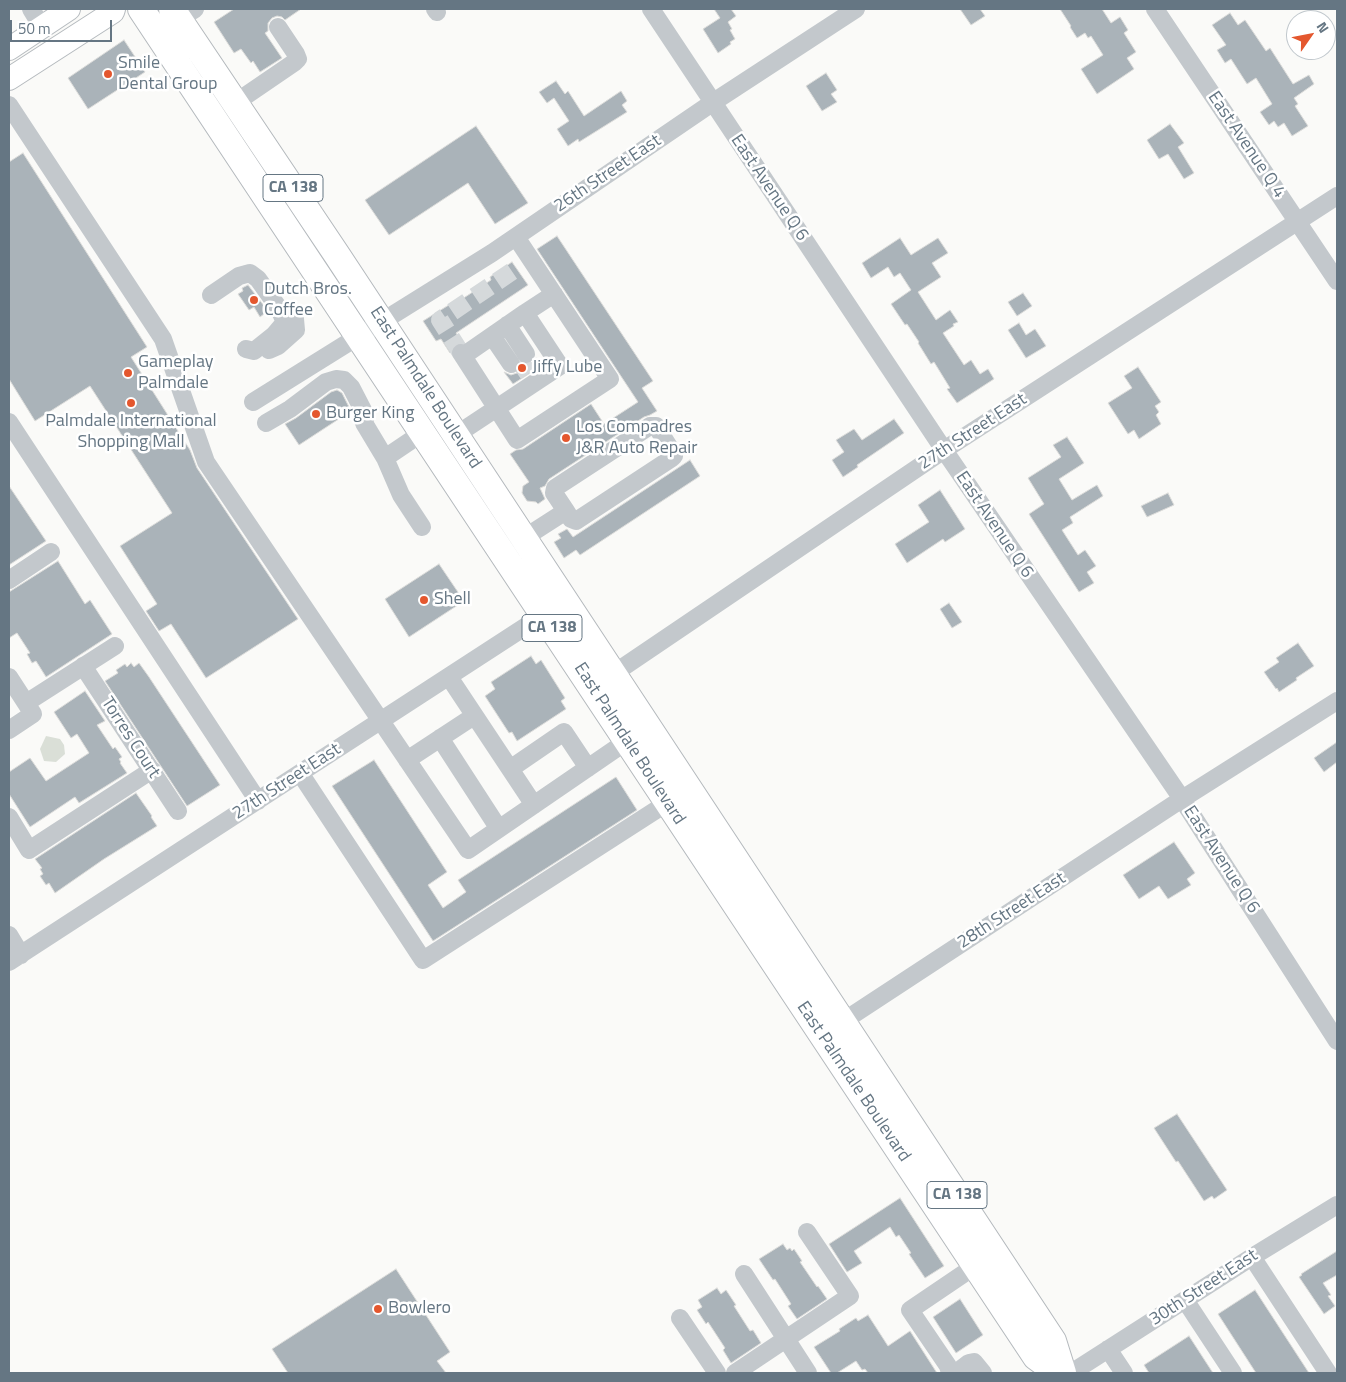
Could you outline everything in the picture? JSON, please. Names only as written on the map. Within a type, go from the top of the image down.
[{"type":"highway","name":"East Palmdale Boulevard","points":[[141,9],[1036,1358],[1058,1373]]},
{"type":"highway","name":"East Palmdale Boulevard","points":[[182,12],[235,103],[1053,1341],[1063,1373]]},
{"type":"main road","points":[[9,50],[36,18],[69,9]]},
{"type":"main road","points":[[9,79],[113,12],[114,9]]},
{"type":"street","name":"East Avenue Q 6","points":[[651,9],[944,450],[1182,799],[1337,1041]]},
{"type":"street","name":"26th Street East","points":[[253,402],[516,237],[712,103],[856,9]]},
{"type":"street","name":"East Avenue Q 4","points":[[1155,9],[1337,281]]},
{"type":"street","points":[[235,103],[298,59],[278,27]]},
{"type":"street","points":[[9,105],[163,339],[206,462],[468,850],[627,741]]},
{"type":"street","name":"27th Street East","points":[[613,674],[944,450],[1337,196]]},
{"type":"street","points":[[516,237],[524,264],[554,294],[610,380],[517,440],[462,354],[554,294]]},
{"type":"street","points":[[211,295],[239,276],[250,273],[258,279],[278,307],[285,322],[274,335],[250,350]]},
{"type":"street","points":[[456,435],[496,408],[533,379],[560,366],[525,312]]},
{"type":"street","points":[[499,330],[519,359]]},
{"type":"street","points":[[266,422],[290,409],[326,382],[336,379],[344,380],[351,387],[366,416],[364,423],[385,458],[401,495],[422,527]]},
{"type":"street","points":[[9,422],[258,801]]},
{"type":"street","points":[[650,426],[656,426],[673,453],[674,456],[672,458],[576,521],[571,519],[566,511],[554,492],[555,488],[650,426]]},
{"type":"street","points":[[385,458],[422,433]]},
{"type":"street","points":[[524,538],[566,511]]},
{"type":"street","points":[[9,580],[51,552]]},
{"type":"street","name":"27th Street East","points":[[15,959],[565,601]]},
{"type":"street","points":[[9,730],[29,708],[83,666],[115,646]]},
{"type":"street","name":"Torres Court","points":[[83,666],[178,811]]},
{"type":"street","points":[[9,677],[29,708]]},
{"type":"street","points":[[449,677],[534,805]]},
{"type":"street","name":"28th Street East","points":[[842,1022],[1182,799],[1337,701]]},
{"type":"street","points":[[407,760],[474,716]]},
{"type":"street","points":[[510,769],[564,732],[588,768]]},
{"type":"street","points":[[440,738],[499,829]]},
{"type":"street","points":[[9,817],[29,850],[152,770]]},
{"type":"street","points":[[300,773],[423,960],[667,803]]},
{"type":"street","points":[[9,935],[15,959]]},
{"type":"street","name":"30th Street East","points":[[1071,1373],[1337,1205]]},
{"type":"street","points":[[735,1373],[850,1296],[807,1232]]},
{"type":"street","points":[[1252,1257],[1328,1373]]},
{"type":"street","points":[[950,1373],[948,1366],[910,1310],[975,1266]]},
{"type":"street","points":[[744,1274],[808,1373]]},
{"type":"street","points":[[1185,1300],[1233,1373]]},
{"type":"street","points":[[680,1318],[717,1373]]},
{"type":"street","points":[[1108,1349],[1124,1373]]},
{"type":"street","points":[[956,1373],[969,1363],[974,1362],[983,1373]]},
{"type":"shaded area","points":[[46,736],[60,739],[64,745],[65,754],[56,762],[44,761],[40,749]]},
{"type":"building","points":[[234,9],[301,9],[285,20],[277,16],[268,23],[268,31],[265,33],[282,58],[260,72],[253,61],[251,63],[241,49],[234,53],[214,22]]},
{"type":"building","points":[[714,9],[731,9],[736,16],[728,22],[735,39],[718,53],[703,29],[720,18]]},
{"type":"building","points":[[960,9],[980,9],[985,16],[971,25]]},
{"type":"building","points":[[1060,9],[1102,9],[1111,23],[1120,17],[1128,30],[1124,33],[1136,52],[1127,58],[1134,69],[1097,94],[1081,69],[1103,55],[1091,36],[1088,38],[1085,33],[1077,38]]},
{"type":"building","points":[[1230,13],[1238,25],[1245,20],[1266,51],[1270,48],[1293,84],[1309,75],[1314,84],[1294,98],[1298,104],[1295,106],[1308,126],[1292,136],[1284,123],[1278,127],[1274,121],[1269,125],[1260,112],[1272,104],[1256,78],[1247,84],[1231,59],[1225,63],[1217,50],[1226,45],[1212,25]]},
{"type":"building","name":"Smile Dental Group","points":[[124,40],[145,72],[88,109],[68,78]]},
{"type":"building","points":[[826,73],[837,90],[831,94],[837,102],[822,111],[806,86]]},
{"type":"building","points":[[556,81],[565,94],[568,91],[584,116],[621,91],[627,101],[622,105],[627,112],[579,142],[578,139],[568,146],[557,129],[569,121],[554,98],[547,103],[539,92]]},
{"type":"building","points":[[1170,124],[1184,143],[1178,147],[1194,173],[1184,179],[1168,154],[1159,159],[1147,140]]},
{"type":"building","points":[[476,126],[528,203],[495,224],[468,183],[389,235],[365,200]]},
{"type":"building","name":"Palmdale International Shopping Mall","points":[[23,153],[147,347],[131,357],[190,450],[197,468],[298,619],[206,678],[171,624],[159,631],[146,611],[157,604],[120,546],[172,513],[90,386],[35,421],[9,379],[9,162]]},
{"type":"building","points":[[557,236],[653,381],[642,388],[657,411],[644,417],[549,479],[545,486],[540,488],[545,499],[538,504],[527,501],[522,493],[523,486],[529,482],[510,454],[516,450],[523,449],[591,404],[604,424],[638,402],[537,249]]},
{"type":"building","points":[[900,238],[911,255],[938,238],[948,253],[932,263],[941,277],[918,292],[936,320],[950,310],[958,322],[943,333],[964,365],[971,360],[980,374],[988,369],[994,379],[957,403],[947,389],[950,388],[934,362],[931,364],[907,324],[905,325],[891,304],[911,290],[900,273],[894,277],[888,267],[871,278],[862,263]]},
{"type":"building","points":[[512,262],[528,285],[456,333],[462,343],[455,344],[450,353],[441,339],[436,341],[423,321],[452,303],[453,305],[491,280],[490,277]]},
{"type":"building","name":"Dutch Bros. Coffee","points":[[248,285],[268,311],[260,317],[254,307],[249,310],[238,294],[243,291],[242,288]]},
{"type":"building","points":[[1023,293],[1032,306],[1017,316],[1008,302]]},
{"type":"building","points":[[1019,323],[1026,335],[1035,329],[1046,346],[1026,358],[1008,330]]},
{"type":"building","points":[[536,358],[541,366],[513,384],[504,372],[511,375],[517,373],[522,364],[531,363]]},
{"type":"building","points":[[1138,367],[1161,402],[1155,406],[1159,412],[1156,415],[1161,424],[1139,439],[1134,430],[1128,434],[1108,403],[1132,388],[1124,376]]},
{"type":"building","name":"Burger King","points":[[337,390],[342,393],[351,411],[299,445],[285,424],[331,392]]},
{"type":"building","points":[[894,419],[904,433],[857,465],[858,467],[843,477],[832,460],[844,452],[836,440],[854,429],[862,440]]},
{"type":"building","points":[[1067,437],[1084,463],[1059,479],[1072,500],[1097,485],[1103,496],[1070,517],[1073,523],[1062,530],[1078,555],[1085,550],[1096,566],[1087,572],[1094,583],[1079,592],[1029,514],[1044,504],[1028,478],[1061,457],[1053,445]]},
{"type":"building","points":[[690,460],[700,476],[580,555],[576,550],[564,558],[554,542],[561,538],[558,534],[567,529],[573,537]]},
{"type":"building","points":[[9,486],[46,541],[9,565]]},
{"type":"building","points":[[940,490],[965,529],[945,542],[943,539],[907,563],[895,544],[929,522],[918,505]]},
{"type":"building","points":[[1168,493],[1174,505],[1147,517],[1141,506]]},
{"type":"building","points":[[58,561],[85,604],[90,600],[112,634],[46,677],[36,661],[32,663],[27,654],[30,653],[17,633],[9,638],[9,592]]},
{"type":"building","name":"Shell","points":[[439,564],[464,601],[409,637],[385,599]]},
{"type":"building","points":[[949,603],[962,622],[952,628],[940,609]]},
{"type":"building","points":[[1298,643],[1314,666],[1279,692],[1264,672],[1279,662],[1276,658]]},
{"type":"building","points":[[531,656],[536,664],[541,660],[565,698],[561,701],[566,709],[517,741],[512,732],[509,733],[485,696],[495,689],[491,682]]},
{"type":"building","points":[[131,663],[134,667],[139,663],[220,785],[187,806],[105,681],[118,673],[116,670],[125,664],[127,667]]},
{"type":"building","points":[[85,691],[105,721],[97,725],[113,749],[115,747],[122,757],[119,759],[120,763],[127,773],[79,803],[75,797],[30,827],[9,794],[9,772],[30,758],[46,781],[89,753],[77,734],[71,738],[54,712]]},
{"type":"building","points":[[1337,742],[1337,762],[1324,772],[1314,758]]},
{"type":"building","points":[[374,760],[447,872],[428,885],[443,908],[466,892],[458,880],[616,777],[637,810],[433,941],[332,786]]},
{"type":"building","points":[[136,793],[157,826],[104,859],[55,893],[49,883],[46,885],[40,876],[43,874],[40,869],[42,868],[35,859]]},
{"type":"building","points":[[1174,842],[1195,873],[1187,879],[1191,885],[1168,899],[1159,886],[1139,899],[1123,875]]},
{"type":"building","points":[[1177,1114],[1227,1190],[1214,1199],[1212,1196],[1204,1201],[1154,1128]]},
{"type":"building","points":[[900,1198],[944,1266],[925,1278],[899,1235],[896,1237],[890,1227],[854,1251],[862,1263],[847,1272],[829,1244]]},
{"type":"building","points":[[783,1244],[787,1250],[790,1248],[792,1251],[794,1249],[802,1261],[800,1262],[827,1299],[797,1319],[788,1306],[791,1304],[759,1259]]},
{"type":"building","points":[[1337,1251],[1337,1275],[1323,1283],[1331,1295],[1328,1296],[1335,1306],[1324,1314],[1299,1277]]},
{"type":"building","name":"Bowlero","points":[[396,1269],[450,1352],[437,1361],[446,1373],[288,1373],[272,1349]]},
{"type":"building","points":[[717,1288],[721,1294],[726,1290],[750,1331],[753,1330],[761,1343],[731,1363],[723,1350],[725,1348],[708,1322],[706,1324],[697,1310],[702,1307],[698,1300]]},
{"type":"building","points":[[1255,1290],[1309,1373],[1256,1373],[1218,1314]]},
{"type":"building","points":[[960,1299],[983,1335],[956,1353],[933,1317]]},
{"type":"building","points":[[868,1315],[888,1346],[910,1331],[937,1373],[868,1373],[865,1369],[862,1370],[856,1361],[837,1373],[831,1373],[814,1347],[840,1331],[839,1329],[856,1318],[858,1321]]},
{"type":"building","points":[[1189,1336],[1213,1373],[1149,1373],[1144,1365]]},
{"type":"tunnel","points":[[461,353],[440,320],[517,268]]},
{"type":"tunnel","points":[[518,359],[530,376]]},
{"type":"place","name":"Smile Dental Group","points":[[108,74]]},
{"type":"place","name":"Dutch Bros. Coffee","points":[[254,300]]},
{"type":"place","name":"Jiffy Lube","points":[[522,368]]},
{"type":"place","name":"Gameplay Palmdale","points":[[128,373]]},
{"type":"place","name":"Palmdale International Shopping Mall","points":[[131,403]]},
{"type":"place","name":"Burger King","points":[[316,414]]},
{"type":"place","name":"Los Compadres J&R Auto Repair","points":[[566,438]]},
{"type":"place","name":"Shell","points":[[424,600]]},
{"type":"place","name":"Bowlero","points":[[378,1309]]}]
